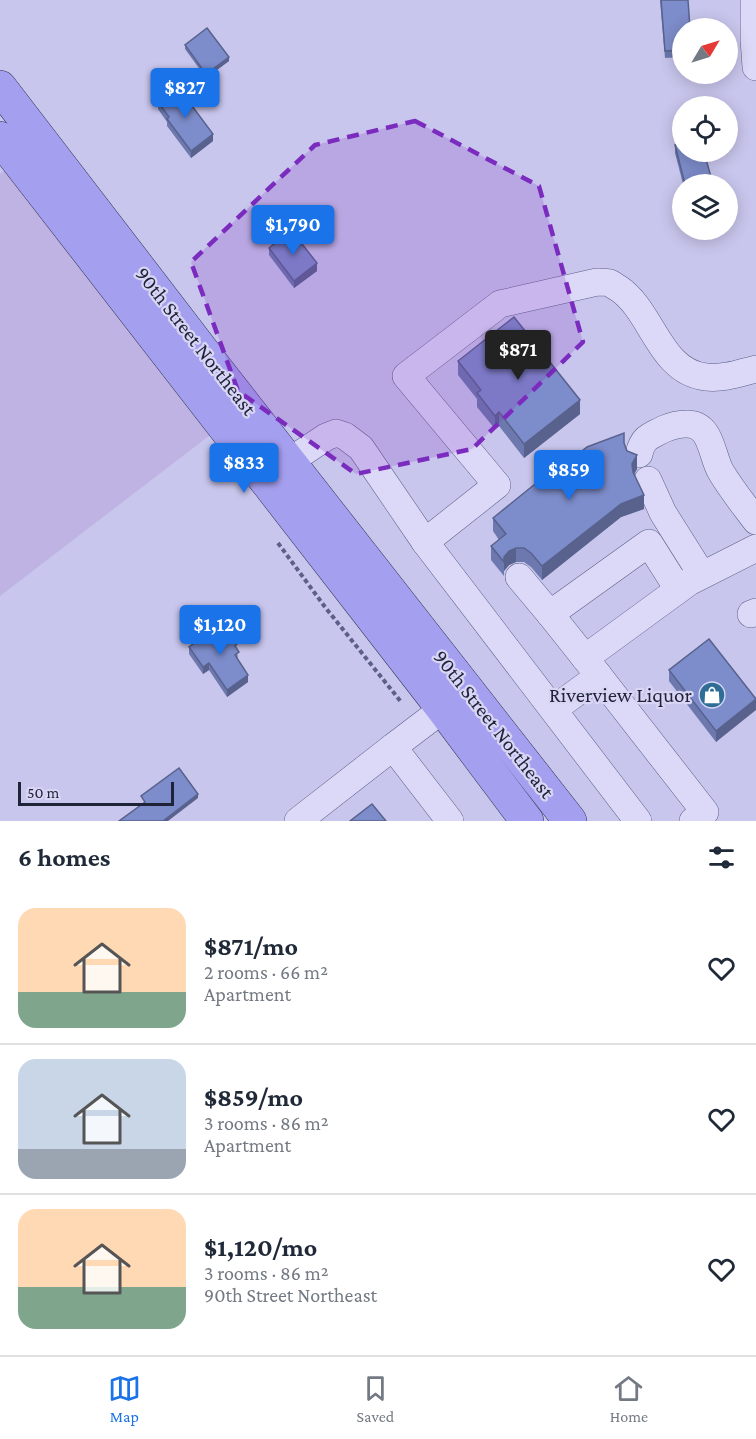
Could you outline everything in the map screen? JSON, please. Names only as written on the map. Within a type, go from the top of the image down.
[{"type":"main road","name":"90th Street Northeast","points":[[0,87],[218,371],[570,821]]},
{"type":"main road","name":"90th Street Northeast","points":[[0,138],[443,709],[527,821]]},
{"type":"street","points":[[754,0],[756,67]]},
{"type":"street","points":[[425,542],[497,485],[406,376],[500,304],[597,282],[610,284],[624,292],[637,305],[665,350],[676,364],[691,374],[724,377],[756,369]]},
{"type":"street","points":[[639,454],[641,444],[646,438],[669,427],[694,424],[700,427],[707,435],[719,468],[728,484],[756,520]]},
{"type":"street","points":[[290,461],[336,433],[361,447],[425,542],[638,821]]},
{"type":"street","points":[[648,480],[663,513],[702,575]]},
{"type":"street","points":[[550,614],[649,543],[678,589]]},
{"type":"street","points":[[554,709],[592,667],[678,589],[756,548]]},
{"type":"street","points":[[519,577],[705,812],[693,821]]},
{"type":"street","points":[[298,821],[443,709]]},
{"type":"street","points":[[393,747],[450,821]]},
{"type":"highlighted area","points":[[415,121],[539,186],[583,342],[472,449],[356,474],[238,391],[191,262],[315,145]]},
{"type":"shaded area","points":[[12,165],[218,429],[0,596],[0,174]]},
{"type":"building","points":[[661,0],[688,0],[689,18],[672,18],[672,51],[665,51]]},
{"type":"building","points":[[207,28],[229,57],[206,74],[185,45]]},
{"type":"building","points":[[178,87],[213,134],[191,151],[167,119],[169,117],[158,102]]},
{"type":"building","points":[[679,162],[707,162],[710,174],[682,174]]},
{"type":"building","points":[[291,230],[317,263],[294,281],[269,248]]},
{"type":"building","points":[[514,317],[580,400],[524,444],[499,412],[495,416],[477,393],[481,390],[458,361]]},
{"type":"building","points":[[624,433],[627,451],[637,455],[632,464],[633,472],[644,495],[621,504],[542,566],[524,548],[509,551],[504,557],[504,562],[491,546],[506,534],[493,518],[540,480],[542,483],[587,447]]},
{"type":"building","points":[[223,623],[237,644],[235,646],[239,652],[235,655],[248,675],[227,690],[209,663],[203,667],[189,647]]},
{"type":"building","name":"Riverview Liquor","points":[[709,639],[756,699],[716,731],[669,670]]},
{"type":"building","points":[[179,768],[198,794],[163,821],[119,821],[145,802],[141,796]]},
{"type":"building","points":[[372,804],[386,821],[350,821]]},
{"type":"place","name":"Riverview Liquor","points":[[712,695]]}]
